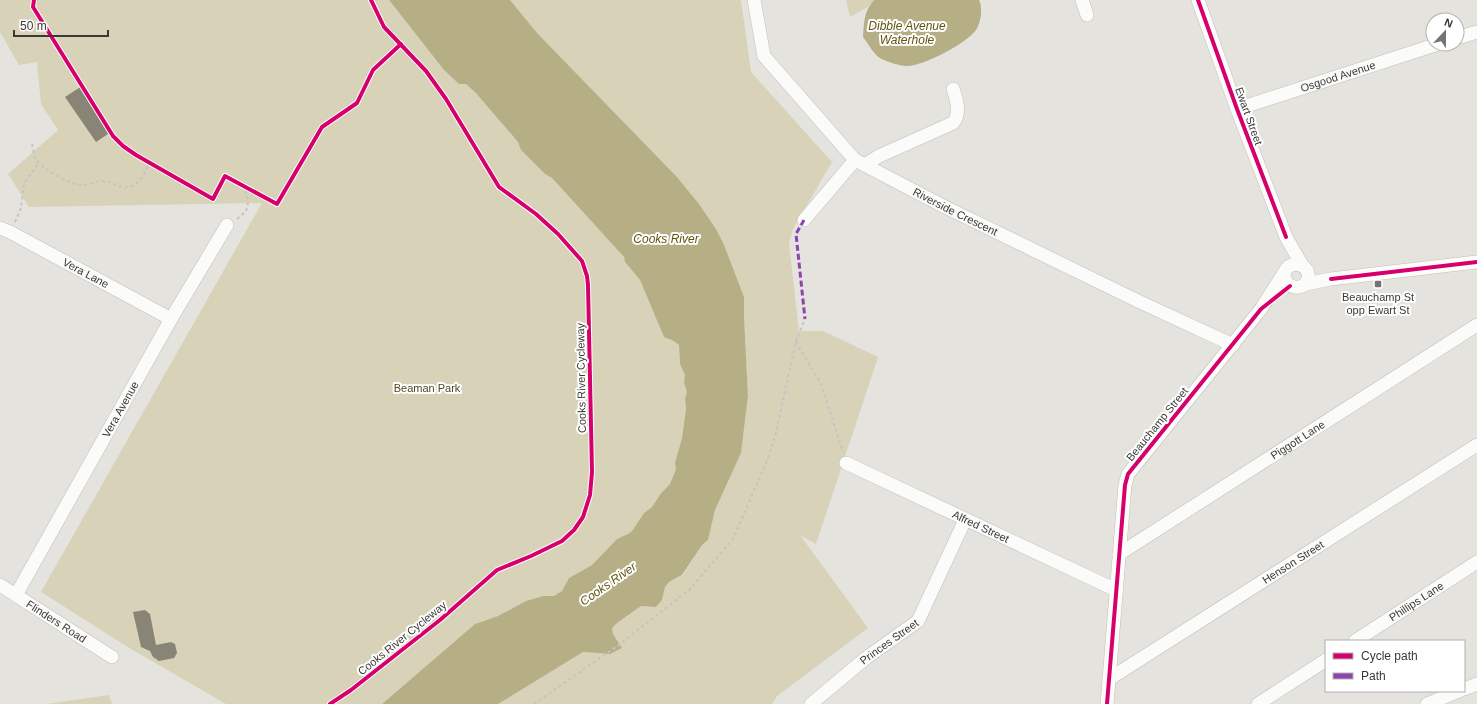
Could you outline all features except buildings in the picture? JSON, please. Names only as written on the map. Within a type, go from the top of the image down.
[{"type":"street","name":"Riverside Crescent","points":[[754,0],[764,56],[860,163],[945,207],[1140,302],[1233,345]]},
{"type":"street","points":[[1082,0],[1087,15]]},
{"type":"street","name":"Ewart Street","points":[[1198,0],[1298,272]]},
{"type":"street","points":[[1465,36],[1477,32]]},
{"type":"street","name":"Osgood Avenue","points":[[1237,109],[1425,48]]},
{"type":"street","points":[[804,220],[860,163],[953,123],[957,116],[957,103],[953,89]]},
{"type":"street","name":"Vera Avenue","points":[[16,595],[171,319],[228,225]]},
{"type":"street","name":"Vera Lane","points":[[5,230],[171,319]]},
{"type":"street","points":[[1298,272],[1331,279],[1477,262]]},
{"type":"street","name":"Beauchamp Street","points":[[1261,309],[1290,286],[1298,288],[1298,272]]},
{"type":"street","name":"Beauchamp Street","points":[[1106,704],[1125,485],[1128,474],[1261,309],[1298,272]]},
{"type":"street","name":"Piggott Lane","points":[[1119,554],[1477,325]]},
{"type":"street","name":"Henson Street","points":[[1109,679],[1477,445]]},
{"type":"street","name":"Alfred Street","points":[[846,463],[1116,590]]},
{"type":"street","name":"Princes Street","points":[[811,704],[866,658],[918,621],[965,520]]},
{"type":"street","name":"Phillips Lane","points":[[1357,640],[1477,562]]},
{"type":"street","name":"Flinders Road","points":[[0,585],[112,657]]},
{"type":"street","points":[[1258,704],[1325,661]]},
{"type":"street","points":[[1465,689],[1477,684]]},
{"type":"street","points":[[1427,704],[1457,692]]},
{"type":"path","points":[[34,0],[33,6],[113,136],[124,146],[213,199],[225,176],[278,204],[322,127],[357,102],[373,70],[401,44]]},
{"type":"path","points":[[397,40],[406,50]]},
{"type":"path","points":[[32,144],[36,160],[39,163],[53,173],[80,185],[104,181],[123,188],[136,185],[150,162]]},
{"type":"path","points":[[5,230],[21,208],[24,183],[39,163]]},
{"type":"path","points":[[228,225],[246,211],[248,203],[244,186]]},
{"type":"path","points":[[534,704],[620,644],[690,589],[733,539],[768,458],[775,437],[796,341],[805,319]]},
{"type":"path","points":[[796,341],[821,384],[846,463]]},
{"type":"green space","name":"Beaman Park","points":[[0,0],[389,0],[444,70],[459,84],[466,84],[476,92],[518,142],[521,150],[545,174],[552,178],[624,257],[625,262],[640,280],[664,336],[679,345],[680,364],[685,375],[684,382],[688,392],[685,399],[686,409],[682,438],[675,463],[676,468],[670,484],[661,493],[652,507],[644,513],[632,531],[617,539],[592,565],[569,578],[562,591],[554,596],[543,596],[526,601],[498,616],[475,624],[382,704],[226,704],[131,649],[41,592],[262,203],[29,207],[8,174],[58,130],[41,104],[37,62],[19,65],[0,32]]},
{"type":"green space","points":[[510,0],[741,0],[751,72],[832,162],[793,229],[789,244],[799,331],[823,331],[878,357],[816,544],[800,535],[868,628],[777,696],[772,704],[498,704],[583,652],[610,654],[622,648],[613,634],[612,628],[641,606],[656,607],[662,600],[665,587],[669,582],[683,575],[702,545],[708,540],[715,510],[741,453],[748,396],[744,297],[716,229],[699,204],[677,177],[538,34]]},
{"type":"green space","points":[[846,0],[874,0],[868,7],[850,17]]},
{"type":"green space","points":[[109,695],[112,704],[47,704]]},
{"type":"water","name":"Cooks River","points":[[389,0],[510,0],[538,34],[677,177],[699,204],[716,229],[724,245],[744,297],[748,396],[741,453],[715,510],[708,540],[702,545],[682,575],[669,582],[665,587],[662,600],[656,607],[641,606],[612,628],[613,634],[622,648],[610,654],[583,652],[498,704],[382,704],[475,624],[498,616],[526,601],[543,596],[554,596],[562,591],[569,578],[592,565],[617,539],[632,531],[644,513],[652,507],[661,493],[670,484],[676,469],[675,463],[682,438],[686,409],[685,399],[687,392],[684,382],[685,375],[680,364],[679,345],[664,337],[640,280],[625,262],[624,257],[552,178],[545,174],[521,150],[518,142],[476,93],[466,84],[459,84],[444,70]]},
{"type":"water","name":"Dibble Avenue Waterhole","points":[[874,0],[979,0],[981,15],[976,30],[964,41],[944,53],[922,63],[904,66],[878,57],[863,37],[866,13]]},
{"type":"marked path","points":[[804,220],[796,234],[805,319]]},
{"type":"cycle path","points":[[34,0],[33,7],[113,136],[123,146],[136,155],[213,199],[225,176],[277,204],[322,127],[357,103],[373,70],[401,44]]},
{"type":"cycle path","name":"Cooks River Cycleway","points":[[330,704],[351,690],[440,620],[497,570],[562,541],[574,530],[583,517],[590,495],[592,472],[588,285],[587,276],[582,261],[558,234],[536,214],[499,187],[446,99],[426,71],[384,27],[371,0]]},
{"type":"cycle path","points":[[1198,0],[1237,109],[1286,237]]},
{"type":"cycle path","points":[[1331,279],[1477,262]]},
{"type":"cycle path","points":[[1107,704],[1125,485],[1128,474],[1261,309],[1290,286]]},
{"type":"place","name":"Beauchamp St opp Ewart St","points":[[1378,284]]}]
